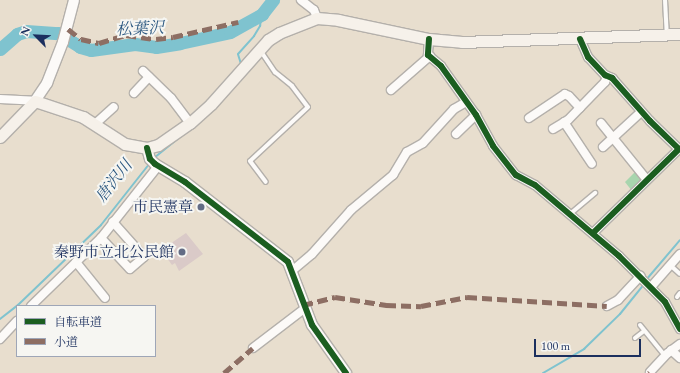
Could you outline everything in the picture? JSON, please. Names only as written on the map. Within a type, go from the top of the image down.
[{"type":"main road","points":[[0,137],[35,101],[72,113],[95,124],[125,144],[152,159],[158,145],[190,123],[241,71],[259,48],[279,33],[317,18],[338,20],[429,39],[462,42],[580,39],[680,34]]},
{"type":"street","points":[[0,99],[35,101],[47,83],[64,37],[74,0]]},
{"type":"street","points":[[302,0],[314,10],[317,18]]},
{"type":"street","points":[[429,39],[430,56],[441,66],[476,115],[493,146],[516,175],[535,185],[593,232],[641,277],[665,302],[680,329]]},
{"type":"street","points":[[580,39],[588,57],[679,149],[593,232]]},
{"type":"street","points":[[391,90],[430,56]]},
{"type":"street","points":[[134,93],[146,74],[171,98],[190,123]]},
{"type":"street","points":[[553,129],[564,122],[580,108],[605,82],[608,76]]},
{"type":"street","points":[[529,118],[565,94],[570,96],[580,108]]},
{"type":"street","points":[[292,270],[312,254],[351,210],[393,175],[408,152],[423,143],[454,109],[466,102]]},
{"type":"street","points":[[95,124],[114,107]]},
{"type":"street","points":[[603,147],[641,112]]},
{"type":"street","points":[[456,134],[476,115]]},
{"type":"street","points":[[564,122],[592,164]]},
{"type":"street","points":[[601,123],[647,180]]},
{"type":"street","points":[[32,305],[101,238],[113,222],[152,159],[180,178],[282,255],[292,270],[304,309],[312,325],[346,373]]},
{"type":"street","points":[[101,238],[130,269],[144,257],[113,222]]},
{"type":"street","points":[[651,287],[680,254]]},
{"type":"street","points":[[76,262],[105,298]]},
{"type":"street","points":[[607,306],[618,300],[641,277]]},
{"type":"street","points":[[253,348],[304,309]]},
{"type":"street","points":[[0,339],[16,322]]},
{"type":"street","points":[[655,371],[665,356],[680,344]]},
{"type":"street","points":[[671,350],[680,358]]},
{"type":"lane","points":[[665,0],[667,35]]},
{"type":"lane","points":[[259,48],[275,72],[292,86],[308,106],[250,161],[266,182]]},
{"type":"lane","points":[[570,214],[595,193]]},
{"type":"lane","points":[[670,265],[680,274]]},
{"type":"lane","points":[[640,325],[665,356]]},
{"type":"lane","points":[[635,338],[644,331]]},
{"type":"green space","points":[[636,171],[642,178],[632,191],[625,182]]},
{"type":"building","name":"秦野市立北公民館","points":[[186,233],[203,254],[179,271],[175,263],[172,265],[161,250]]},
{"type":"waterway","name":"松葉沢","points":[[0,49],[17,34],[26,31],[58,33],[80,47],[91,50],[135,44],[156,47],[180,43],[230,32],[262,14],[273,0]]},
{"type":"waterway","name":"唐沢川","points":[[241,64],[238,54],[254,36],[260,26],[262,14]]},
{"type":"waterway","name":"唐沢川","points":[[223,98],[240,79]]},
{"type":"waterway","name":"唐沢川","points":[[154,158],[186,132]]},
{"type":"waterway","name":"唐沢川","points":[[18,305],[101,225],[150,163]]},
{"type":"waterway","points":[[646,280],[680,240]]},
{"type":"waterway","points":[[543,373],[584,349],[620,314],[644,284]]},
{"type":"waterway","name":"唐沢川","points":[[0,319],[16,307]]},
{"type":"marked path","points":[[68,29],[81,39],[99,43],[126,35],[156,39],[173,37],[238,22]]},
{"type":"marked path","points":[[303,305],[335,297],[386,305],[421,306],[467,297],[607,306]]},
{"type":"marked path","points":[[224,373],[253,348]]},
{"type":"cycle path","points":[[429,39],[428,55],[441,66],[476,115],[493,146],[516,175],[535,185],[619,256],[665,302],[680,329]]},
{"type":"cycle path","points":[[580,39],[588,57],[605,75],[612,78],[650,121],[679,149],[593,233]]},
{"type":"cycle path","points":[[147,148],[150,159],[155,164],[185,182],[288,262],[312,325],[346,373]]},
{"type":"place","name":"市民憲章","points":[[201,207]]},
{"type":"place","name":"秦野市立北公民館","points":[[182,252]]}]
